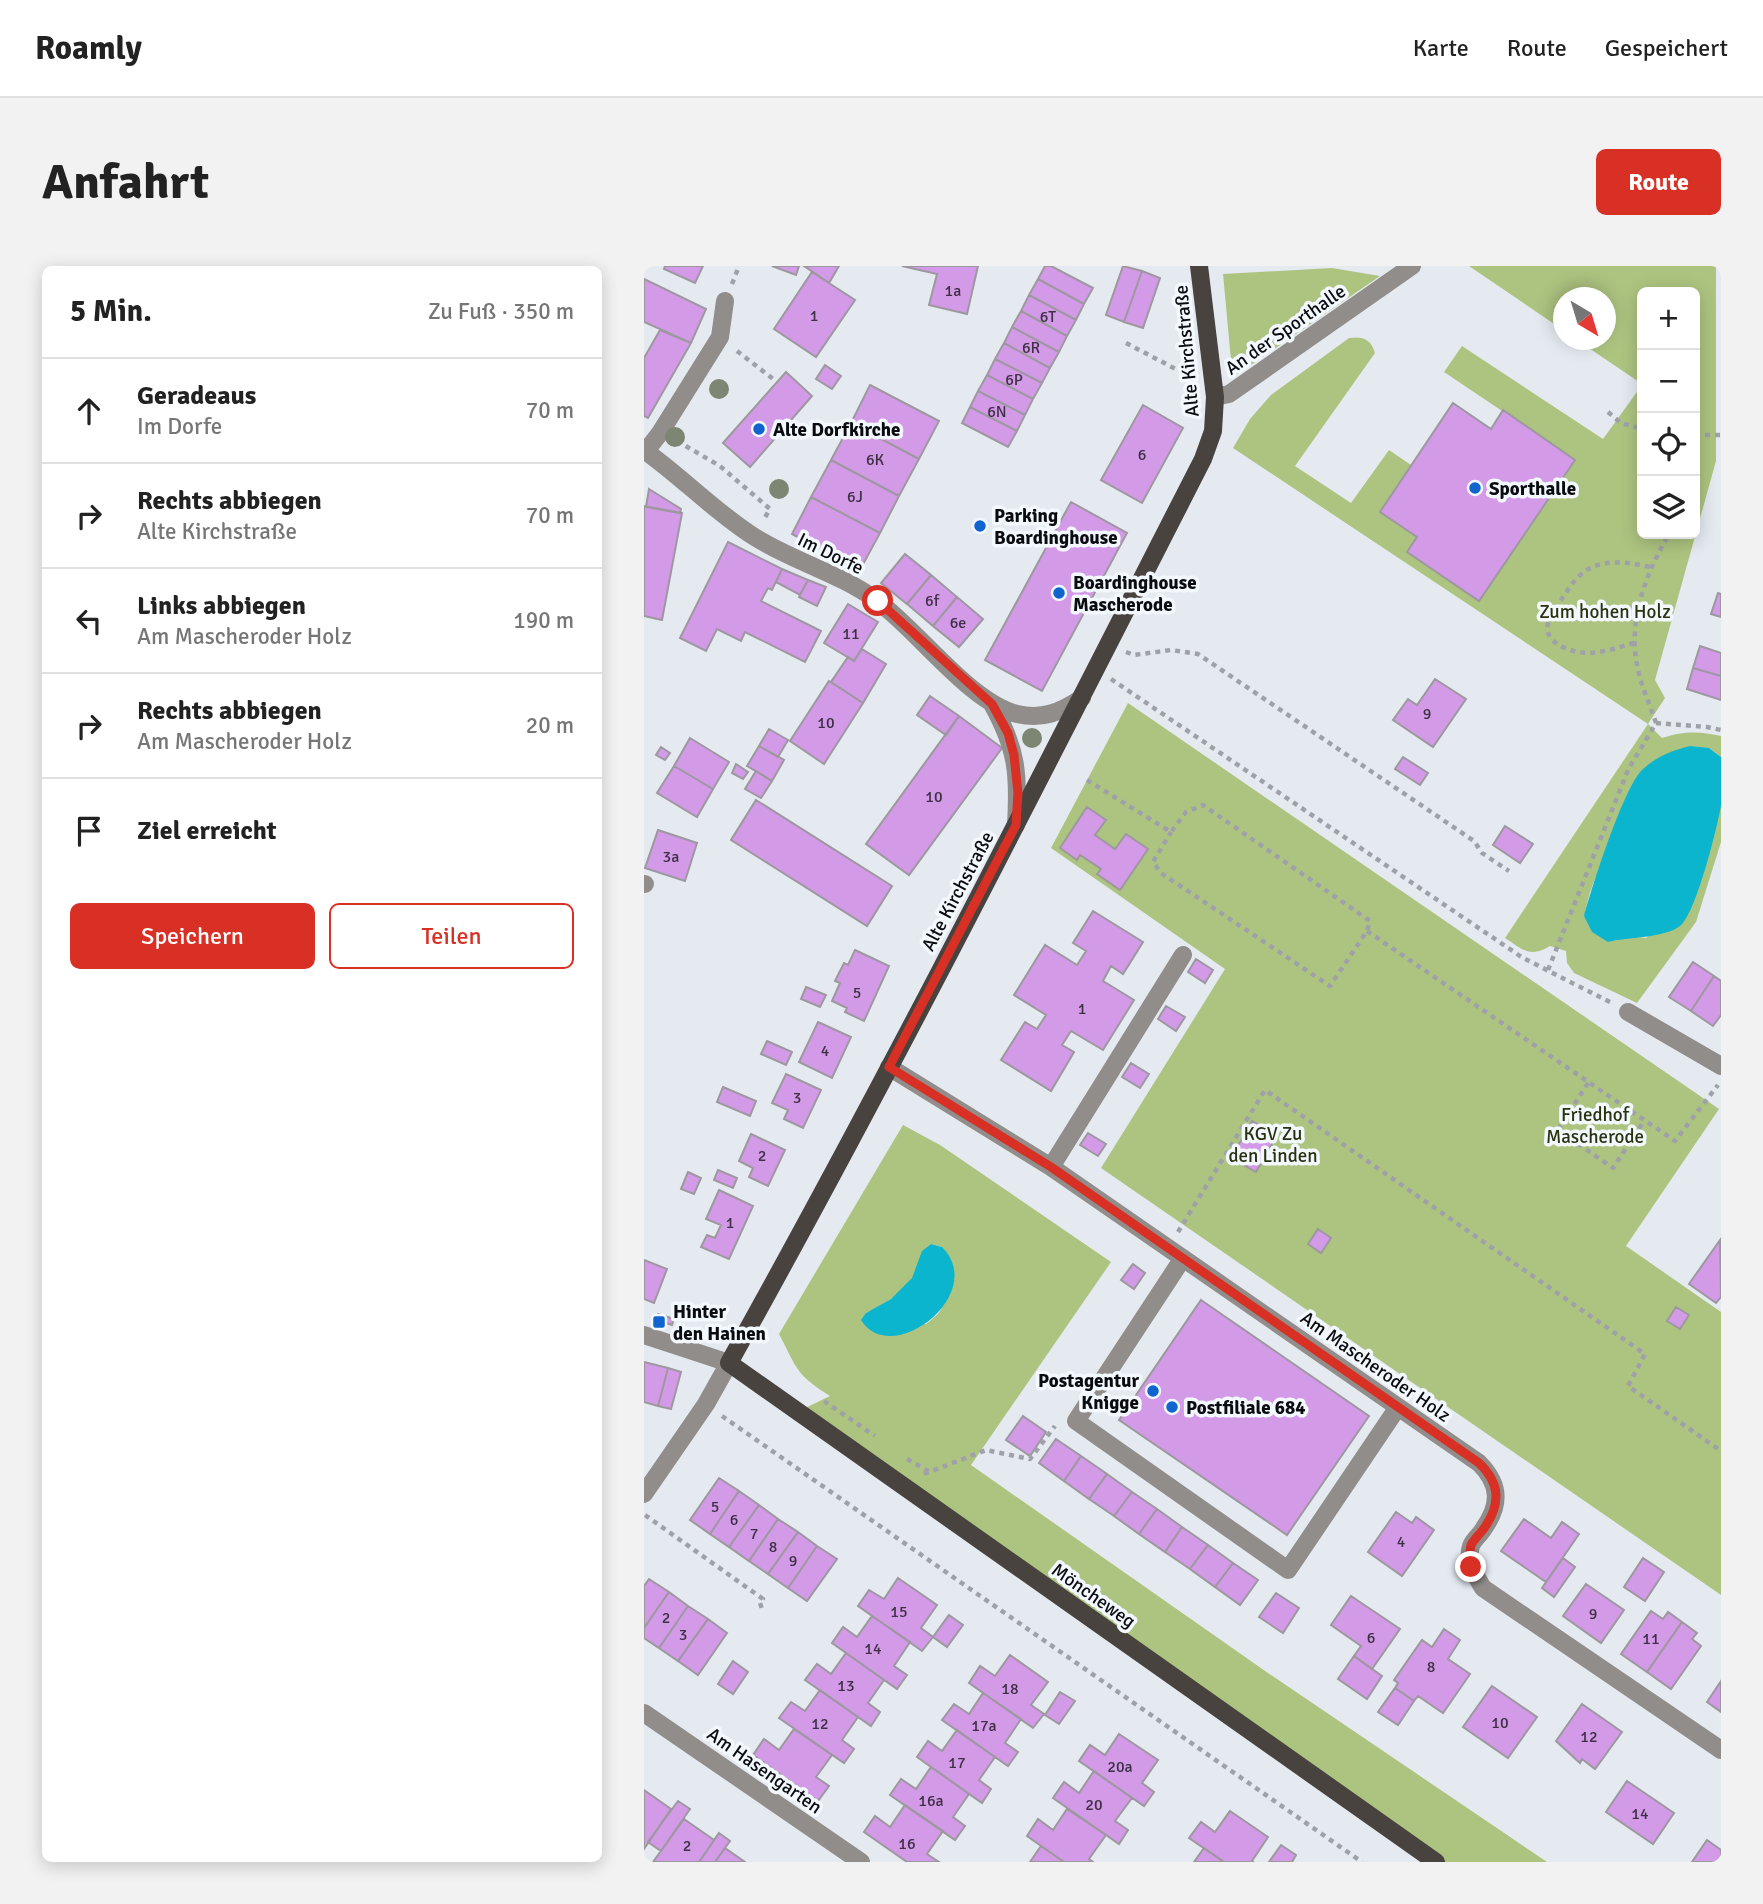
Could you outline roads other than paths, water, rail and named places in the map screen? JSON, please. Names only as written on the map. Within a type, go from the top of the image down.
[{"type":"main road","name":"Alte Kirchstraße","points":[[729,1363],[1016,825],[1203,459],[1213,431],[1215,397],[1199,266]]},
{"type":"main road","name":"Möncheweg","points":[[729,1363],[1436,1862]]},
{"type":"street","name":"An der Sporthalle","points":[[1215,397],[1229,394],[1412,266]]},
{"type":"street","points":[[645,451],[660,433],[720,337],[725,301]]},
{"type":"street","name":"Im Dorfe","points":[[645,451],[716,510],[754,536],[781,552],[839,578],[878,601],[992,704],[1008,733],[1014,755],[1018,793],[1016,825]]},
{"type":"street","name":"Im Dorfe","points":[[992,704],[1016,713],[1041,717],[1061,711],[1082,698]]},
{"type":"street","points":[[1051,1167],[1183,955]]},
{"type":"street","points":[[1628,1012],[1721,1066]]},
{"type":"street","name":"Am Mascheroder Holz","points":[[889,1067],[1051,1167],[1479,1463],[1491,1474],[1497,1491],[1494,1510],[1486,1527],[1471,1546],[1471,1567],[1483,1588],[1721,1750]]},
{"type":"street","points":[[1183,1258],[1076,1420],[1288,1570],[1398,1407]]},
{"type":"street","points":[[644,1335],[729,1363],[706,1404],[644,1494]]},
{"type":"street","name":"Am Hasengarten","points":[[644,1713],[861,1862]]},
{"type":"water","points":[[1690,746],[1709,748],[1721,757],[1721,806],[1693,905],[1680,926],[1673,930],[1608,942],[1592,932],[1584,916],[1617,817],[1642,770],[1664,755]]},
{"type":"water","points":[[931,1244],[942,1247],[953,1266],[953,1285],[945,1304],[930,1320],[912,1331],[893,1336],[875,1333],[861,1320],[866,1313],[891,1299],[912,1278],[922,1251]]},
{"type":"place","name":"Alte Dorfkirche","points":[[759,429]]},
{"type":"place","name":"Sporthalle","points":[[1475,488]]},
{"type":"place","name":"Parking Boardinghouse","points":[[980,526]]},
{"type":"place","name":"Boardinghouse Mascherode","points":[[1059,593]]},
{"type":"place","name":"Hinter den Hainen","points":[[659,1322]]},
{"type":"place","name":"Postagentur Knigge","points":[[1153,1391]]},
{"type":"place","name":"Postfiliale 684","points":[[1172,1407]]},
{"type":"park label","name":"Zum hohen Holz","points":[[1605,611]]},
{"type":"park label","name":"Friedhof Mascherode","points":[[1595,1125]]},
{"type":"park label","name":"KGV Zu den Linden","points":[[1273,1144]]}]
